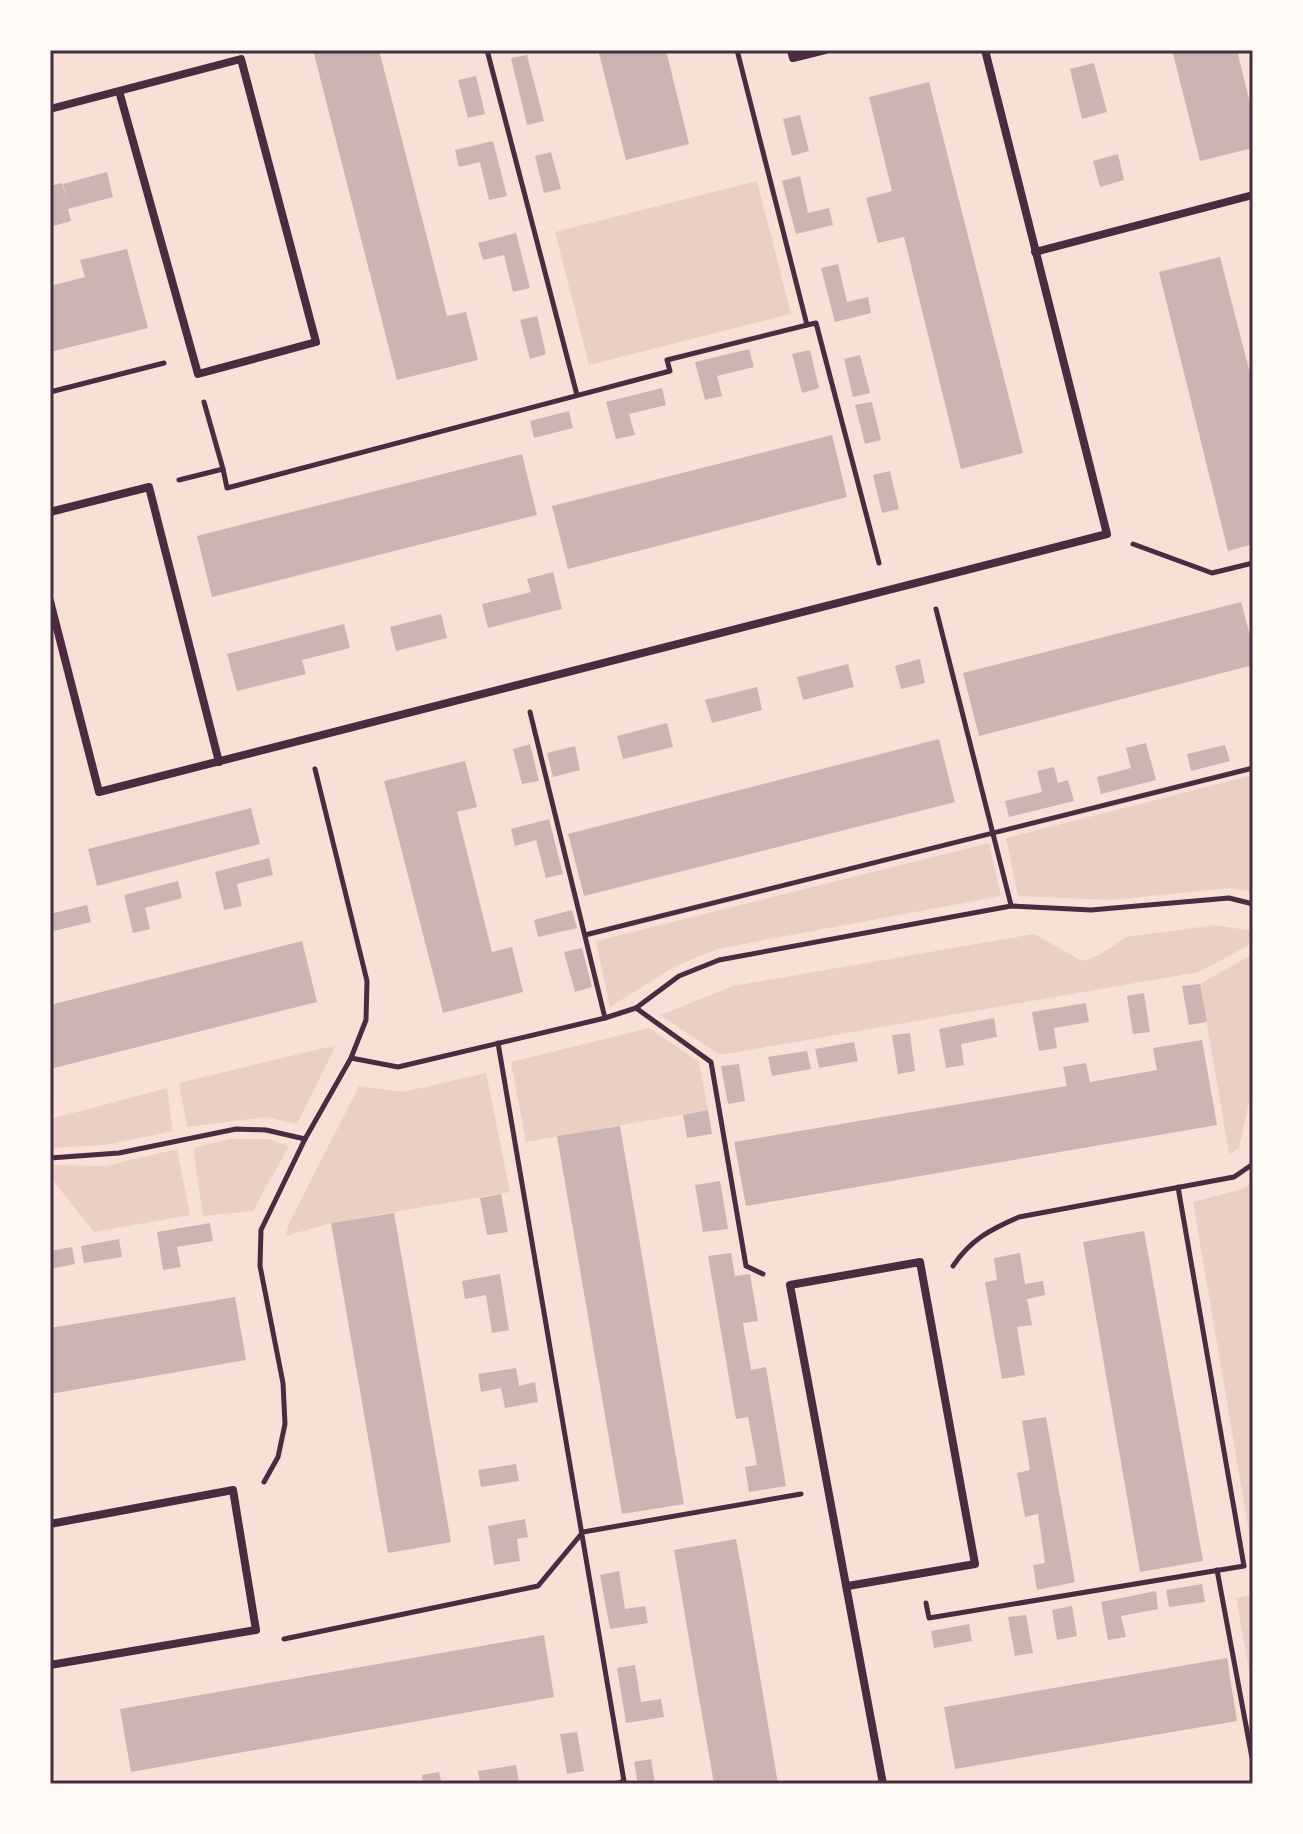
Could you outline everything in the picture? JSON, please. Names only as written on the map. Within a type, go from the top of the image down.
[{"type":"street","points":[[791,50],[793,58],[825,50]]},
{"type":"street","points":[[50,601],[99,792],[1107,534],[985,50]]},
{"type":"street","points":[[50,109],[241,59],[316,342],[198,374],[119,91]]},
{"type":"street","points":[[1035,252],[1253,195]]},
{"type":"street","points":[[50,512],[149,487],[219,762]]},
{"type":"street","points":[[848,1586],[975,1564],[920,1262],[790,1285],[883,1784]]},
{"type":"street","points":[[50,1524],[233,1490],[256,1630],[50,1665]]},
{"type":"path","points":[[487,50],[577,395]]},
{"type":"path","points":[[737,50],[807,325]]},
{"type":"path","points":[[198,374],[227,488],[670,371],[667,360],[816,323],[887,592]]},
{"type":"path","points":[[50,392],[192,356]]},
{"type":"path","points":[[149,487],[223,469]]},
{"type":"path","points":[[1107,534],[1212,573],[1253,563]]},
{"type":"path","points":[[929,581],[1011,906]]},
{"type":"path","points":[[523,684],[605,1018]]},
{"type":"path","points":[[239,1527],[278,1457],[285,1424],[283,1383],[260,1266],[261,1230],[305,1139],[351,1058],[366,1020],[367,981],[308,740]]},
{"type":"path","points":[[585,935],[1253,768]]},
{"type":"path","points":[[351,1058],[398,1067],[636,1008],[679,976],[719,960],[1011,906],[1091,910],[1229,898],[1253,904]]},
{"type":"path","points":[[636,1008],[711,1062],[746,1266],[790,1285]]},
{"type":"path","points":[[498,1043],[624,1781],[615,1784]]},
{"type":"path","points":[[50,1158],[119,1153],[236,1129],[266,1130],[305,1139]]},
{"type":"path","points":[[928,1303],[964,1249],[988,1230],[1019,1217],[1234,1177],[1253,1164]]},
{"type":"path","points":[[921,1573],[929,1618],[1244,1566],[1178,1187]]},
{"type":"path","points":[[256,1630],[258,1644],[538,1586],[583,1532],[829,1489]]},
{"type":"path","points":[[1217,1570],[1253,1763]]},
{"type":"shaded area","points":[[757,181],[791,314],[589,365],[555,232]]},
{"type":"shaded area","points":[[1253,775],[1253,892],[1230,888],[1110,900],[1018,896],[1006,838]]},
{"type":"shaded area","points":[[989,843],[1001,896],[717,949],[674,967],[610,1007],[596,941]]},
{"type":"shaded area","points":[[1215,925],[1253,931],[1253,943],[1199,972],[720,1055],[660,1015],[733,986],[1034,934],[1082,961],[1099,955],[1126,937]]},
{"type":"shaded area","points":[[1253,954],[1253,1084],[1239,1148],[1229,1154],[1200,984]]},
{"type":"shaded area","points":[[649,1028],[699,1062],[708,1110],[526,1142],[511,1062]]},
{"type":"shaded area","points":[[336,1045],[297,1124],[266,1117],[187,1127],[179,1083]]},
{"type":"shaded area","points":[[486,1073],[510,1192],[331,1223],[286,1236],[289,1223],[359,1086],[403,1092]]},
{"type":"shaded area","points":[[167,1088],[173,1131],[105,1145],[50,1148],[50,1119]]},
{"type":"shaded area","points":[[230,1139],[269,1139],[289,1146],[253,1211],[203,1216],[193,1148]]},
{"type":"shaded area","points":[[177,1149],[190,1215],[94,1232],[50,1177],[50,1165],[106,1166]]},
{"type":"shaded area","points":[[1253,1182],[1253,1556],[1193,1202],[1242,1189]]},
{"type":"shaded area","points":[[1253,1595],[1253,1692],[1236,1598]]},
{"type":"building","points":[[313,50],[379,50],[447,316],[466,312],[478,360],[397,380]]},
{"type":"building","points":[[598,50],[666,50],[689,144],[626,160]]},
{"type":"building","points":[[1172,50],[1237,50],[1253,115],[1253,148],[1200,161]]},
{"type":"building","points":[[527,55],[544,121],[527,125],[511,58]]},
{"type":"building","points":[[1094,63],[1107,112],[1082,119],[1070,69]]},
{"type":"building","points":[[476,76],[485,114],[468,118],[458,80]]},
{"type":"building","points":[[929,82],[1023,453],[961,469],[904,237],[878,243],[866,198],[892,191],[869,97]]},
{"type":"building","points":[[800,115],[809,151],[792,156],[783,119]]},
{"type":"building","points":[[493,141],[507,196],[489,200],[480,162],[459,167],[455,150]]},
{"type":"building","points":[[551,152],[561,189],[544,193],[535,156]]},
{"type":"building","points":[[1118,154],[1124,180],[1100,187],[1093,161]]},
{"type":"building","points":[[107,172],[113,197],[68,209],[71,221],[50,227],[50,186],[62,183],[67,200],[63,184]]},
{"type":"building","points":[[800,176],[808,213],[829,208],[833,225],[796,234],[782,181]]},
{"type":"building","points":[[516,233],[530,288],[513,292],[504,255],[483,260],[478,243]]},
{"type":"building","points":[[127,249],[148,328],[50,352],[50,286],[85,277],[80,260]]},
{"type":"building","points":[[1220,257],[1253,385],[1253,544],[1228,551],[1159,272]]},
{"type":"building","points":[[838,264],[847,302],[868,297],[871,313],[835,322],[821,268]]},
{"type":"building","points":[[537,316],[546,354],[530,359],[520,320]]},
{"type":"building","points":[[749,349],[754,367],[717,376],[722,396],[705,400],[695,362]]},
{"type":"building","points":[[810,350],[819,388],[802,393],[792,354]]},
{"type":"building","points":[[860,355],[870,393],[853,397],[844,359]]},
{"type":"building","points":[[662,388],[666,405],[629,414],[635,435],[616,439],[606,402]]},
{"type":"building","points":[[872,402],[881,440],[865,444],[855,405]]},
{"type":"building","points":[[569,411],[573,428],[534,438],[530,421]]},
{"type":"building","points":[[832,435],[847,497],[568,569],[552,506]]},
{"type":"building","points":[[522,454],[537,515],[212,597],[197,536]]},
{"type":"building","points":[[890,471],[899,509],[882,513],[873,475]]},
{"type":"building","points":[[553,572],[562,609],[488,628],[482,604],[531,592],[527,579]]},
{"type":"building","points":[[1241,602],[1253,647],[1253,665],[979,736],[963,673]]},
{"type":"building","points":[[441,614],[447,638],[396,651],[390,627]]},
{"type":"building","points":[[344,624],[350,648],[302,660],[306,674],[237,691],[227,654]]},
{"type":"building","points":[[920,659],[925,683],[901,689],[895,666]]},
{"type":"building","points":[[848,664],[854,687],[803,700],[797,677]]},
{"type":"building","points":[[757,687],[762,710],[712,723],[705,700]]},
{"type":"building","points":[[667,723],[673,747],[623,759],[617,736]]},
{"type":"building","points":[[939,739],[955,802],[584,896],[568,834]]},
{"type":"building","points":[[1146,743],[1156,780],[1101,794],[1097,777],[1131,768],[1126,748]]},
{"type":"building","points":[[530,744],[539,781],[522,784],[513,749]]},
{"type":"building","points":[[1225,745],[1230,761],[1191,771],[1187,754]]},
{"type":"building","points":[[575,746],[580,770],[553,777],[547,753]]},
{"type":"building","points":[[465,761],[477,807],[457,812],[492,952],[512,947],[523,992],[443,1013],[384,781]]},
{"type":"building","points":[[1054,767],[1058,783],[1068,780],[1074,801],[1009,817],[1005,801],[1042,792],[1037,771]]},
{"type":"building","points":[[251,808],[260,844],[97,886],[88,849]]},
{"type":"building","points":[[549,819],[563,874],[546,878],[536,840],[515,846],[511,829]]},
{"type":"building","points":[[269,858],[273,875],[237,884],[242,906],[224,910],[215,872]]},
{"type":"building","points":[[178,881],[182,898],[145,908],[150,929],[133,933],[124,895]]},
{"type":"building","points":[[87,905],[91,922],[54,931],[50,914]]},
{"type":"building","points":[[572,910],[577,928],[538,937],[534,920]]},
{"type":"building","points":[[302,941],[317,1002],[50,1069],[50,1005]]},
{"type":"building","points":[[582,948],[592,987],[575,992],[564,952]]},
{"type":"building","points":[[1200,984],[1207,1022],[1189,1025],[1182,986]]},
{"type":"building","points":[[1144,993],[1150,1032],[1133,1034],[1127,996]]},
{"type":"building","points":[[1086,1003],[1089,1022],[1054,1028],[1057,1048],[1039,1051],[1032,1012]]},
{"type":"building","points":[[994,1018],[997,1037],[961,1044],[964,1065],[946,1068],[939,1029]]},
{"type":"building","points":[[910,1033],[915,1071],[898,1074],[892,1035]]},
{"type":"building","points":[[1202,1040],[1217,1125],[746,1206],[734,1142],[1067,1086],[1063,1067],[1086,1063],[1090,1082],[1157,1070],[1153,1048]]},
{"type":"building","points":[[854,1042],[858,1061],[819,1068],[815,1049]]},
{"type":"building","points":[[807,1051],[811,1069],[772,1076],[768,1057]]},
{"type":"building","points":[[739,1064],[745,1101],[728,1104],[721,1066]]},
{"type":"building","points":[[708,1110],[712,1134],[687,1138],[683,1115]]},
{"type":"building","points":[[620,1126],[684,1504],[622,1514],[557,1136]]},
{"type":"building","points":[[720,1181],[728,1229],[703,1232],[695,1185]]},
{"type":"building","points":[[501,1194],[508,1232],[487,1235],[480,1198]]},
{"type":"building","points":[[394,1213],[451,1542],[388,1553],[331,1223]]},
{"type":"building","points":[[210,1223],[213,1241],[177,1247],[181,1267],[163,1270],[157,1232]]},
{"type":"building","points":[[1144,1231],[1203,1561],[1140,1572],[1083,1242]]},
{"type":"building","points":[[119,1239],[122,1257],[84,1263],[81,1246]]},
{"type":"building","points":[[72,1247],[75,1264],[50,1269],[50,1251]]},
{"type":"building","points":[[731,1253],[735,1276],[750,1274],[758,1321],[743,1323],[751,1370],[766,1367],[786,1486],[749,1492],[745,1467],[757,1465],[748,1417],[736,1419],[708,1256]]},
{"type":"building","points":[[1020,1253],[1025,1284],[1043,1281],[1045,1295],[1027,1299],[1032,1325],[1017,1327],[1025,1375],[1002,1379],[985,1282],[997,1280],[994,1258]]},
{"type":"building","points":[[500,1274],[509,1330],[492,1333],[486,1295],[465,1299],[462,1281]]},
{"type":"building","points":[[235,1297],[246,1360],[50,1394],[50,1328]]},
{"type":"building","points":[[516,1368],[519,1386],[535,1382],[538,1402],[505,1408],[501,1388],[481,1392],[478,1374]]},
{"type":"building","points":[[1046,1417],[1075,1582],[1037,1590],[1033,1565],[1045,1563],[1038,1514],[1025,1517],[1017,1473],[1030,1470],[1022,1421]]},
{"type":"building","points":[[516,1464],[519,1481],[481,1487],[478,1470]]},
{"type":"building","points":[[525,1519],[528,1537],[517,1539],[520,1561],[494,1565],[488,1526]]},
{"type":"building","points":[[736,1539],[778,1784],[714,1784],[698,1692],[674,1550]]},
{"type":"building","points":[[619,1571],[625,1609],[645,1606],[648,1623],[610,1629],[600,1575]]},
{"type":"building","points":[[1202,1584],[1205,1602],[1169,1607],[1166,1590]]},
{"type":"building","points":[[1156,1591],[1158,1609],[1121,1616],[1126,1637],[1108,1640],[1101,1602]]},
{"type":"building","points":[[1072,1606],[1077,1636],[1057,1640],[1052,1610]]},
{"type":"building","points":[[1026,1615],[1033,1653],[1015,1656],[1008,1617]]},
{"type":"building","points":[[969,1624],[972,1641],[934,1648],[931,1631]]},
{"type":"building","points":[[544,1635],[554,1697],[131,1772],[120,1709]]},
{"type":"building","points":[[1227,1658],[1237,1721],[955,1769],[944,1707]]},
{"type":"building","points":[[635,1665],[641,1702],[661,1699],[664,1717],[626,1723],[617,1668]]},
{"type":"building","points":[[577,1732],[584,1771],[567,1774],[560,1734]]},
{"type":"building","points":[[651,1759],[655,1784],[638,1784],[634,1762]]},
{"type":"building","points":[[516,1765],[519,1782],[480,1784],[478,1771]]},
{"type":"building","points":[[439,1772],[442,1784],[423,1784],[422,1775]]}]
